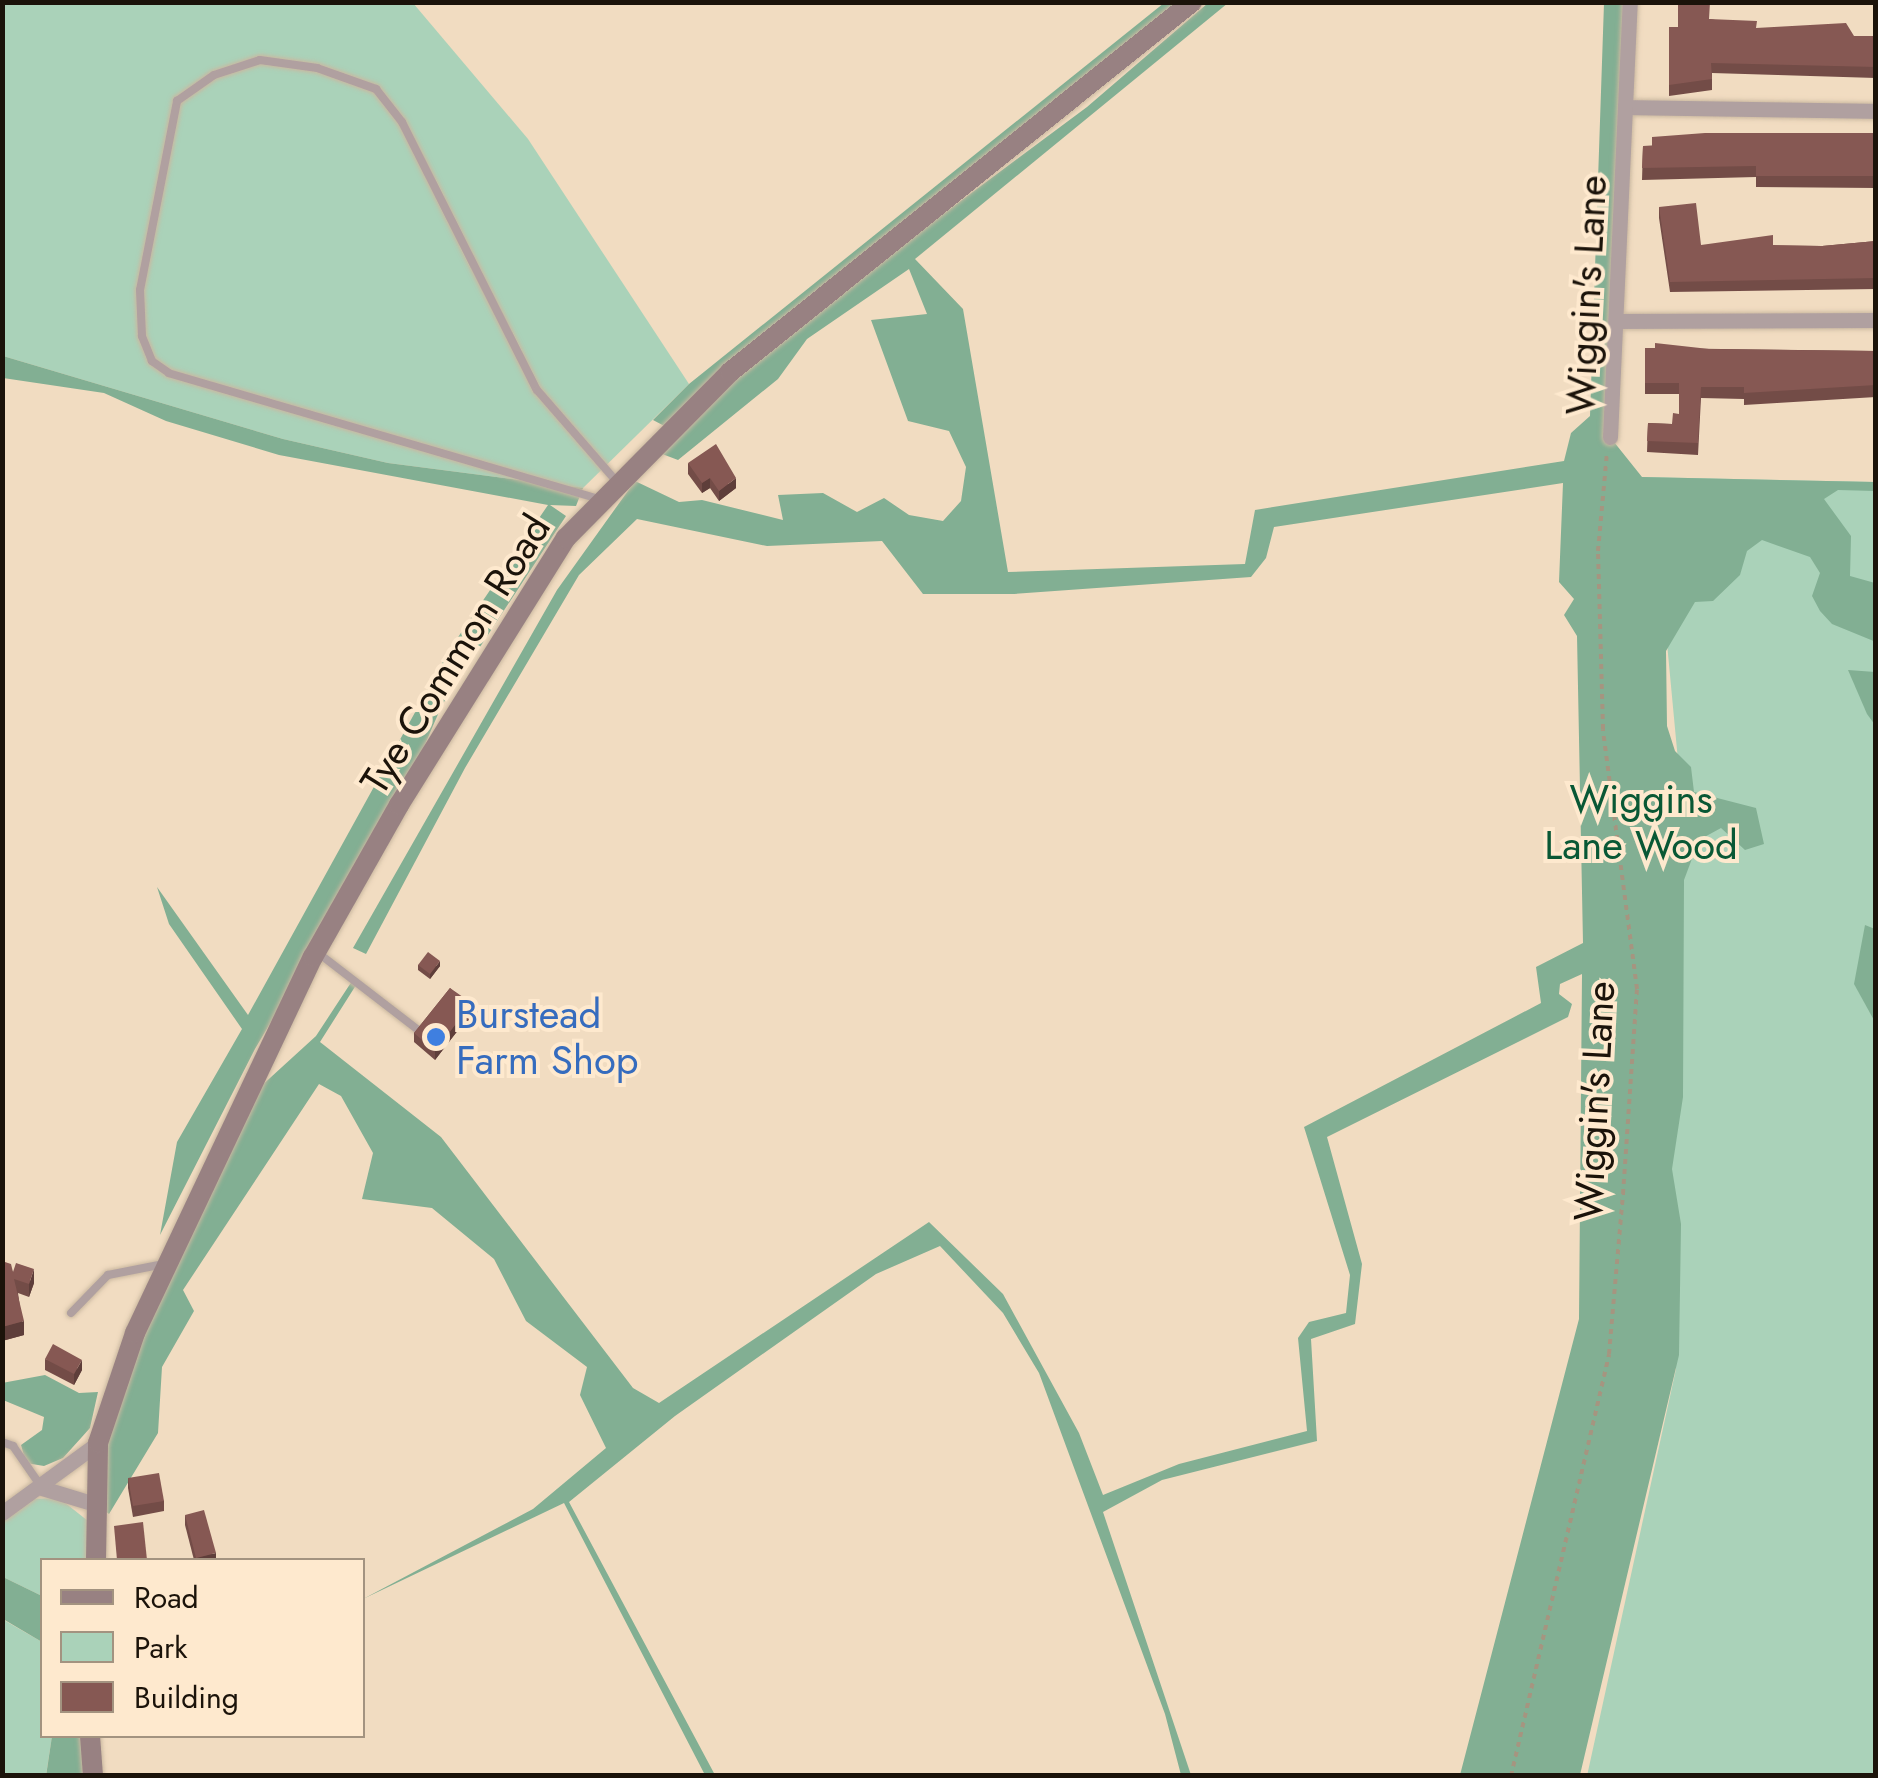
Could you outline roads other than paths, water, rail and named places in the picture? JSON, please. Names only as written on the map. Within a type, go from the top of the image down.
[{"type":"street","name":"Tye Common Road","points":[[96,1558],[98,1443],[105,1408],[168,1264],[316,952],[566,538],[616,481],[760,346],[1192,2]]},
{"type":"street","name":"Wiggin's Lane","points":[[1610,437],[1630,2]]},
{"type":"street","points":[[1628,107],[1876,112]]},
{"type":"street","points":[[1618,322],[1876,320]]},
{"type":"street","points":[[2,1513],[42,1488],[98,1443]]},
{"type":"street","points":[[42,1488],[98,1505]]},
{"type":"street","points":[[90,1738],[93,1776]]},
{"type":"lane","points":[[599,500],[168,373],[152,361],[142,336],[140,290],[176,102],[214,75],[260,60],[317,68],[376,89],[402,122],[537,390],[616,481]]},
{"type":"lane","points":[[316,952],[418,1029]]},
{"type":"lane","points":[[71,1313],[108,1276],[168,1264]]},
{"type":"lane","points":[[2,1442],[14,1446],[42,1488]]},
{"type":"place","name":"Burstead Farm Shop","points":[[436,1037]]},
{"type":"park label","name":"Wiggins Lane Wood","points":[[1641,822]]}]
